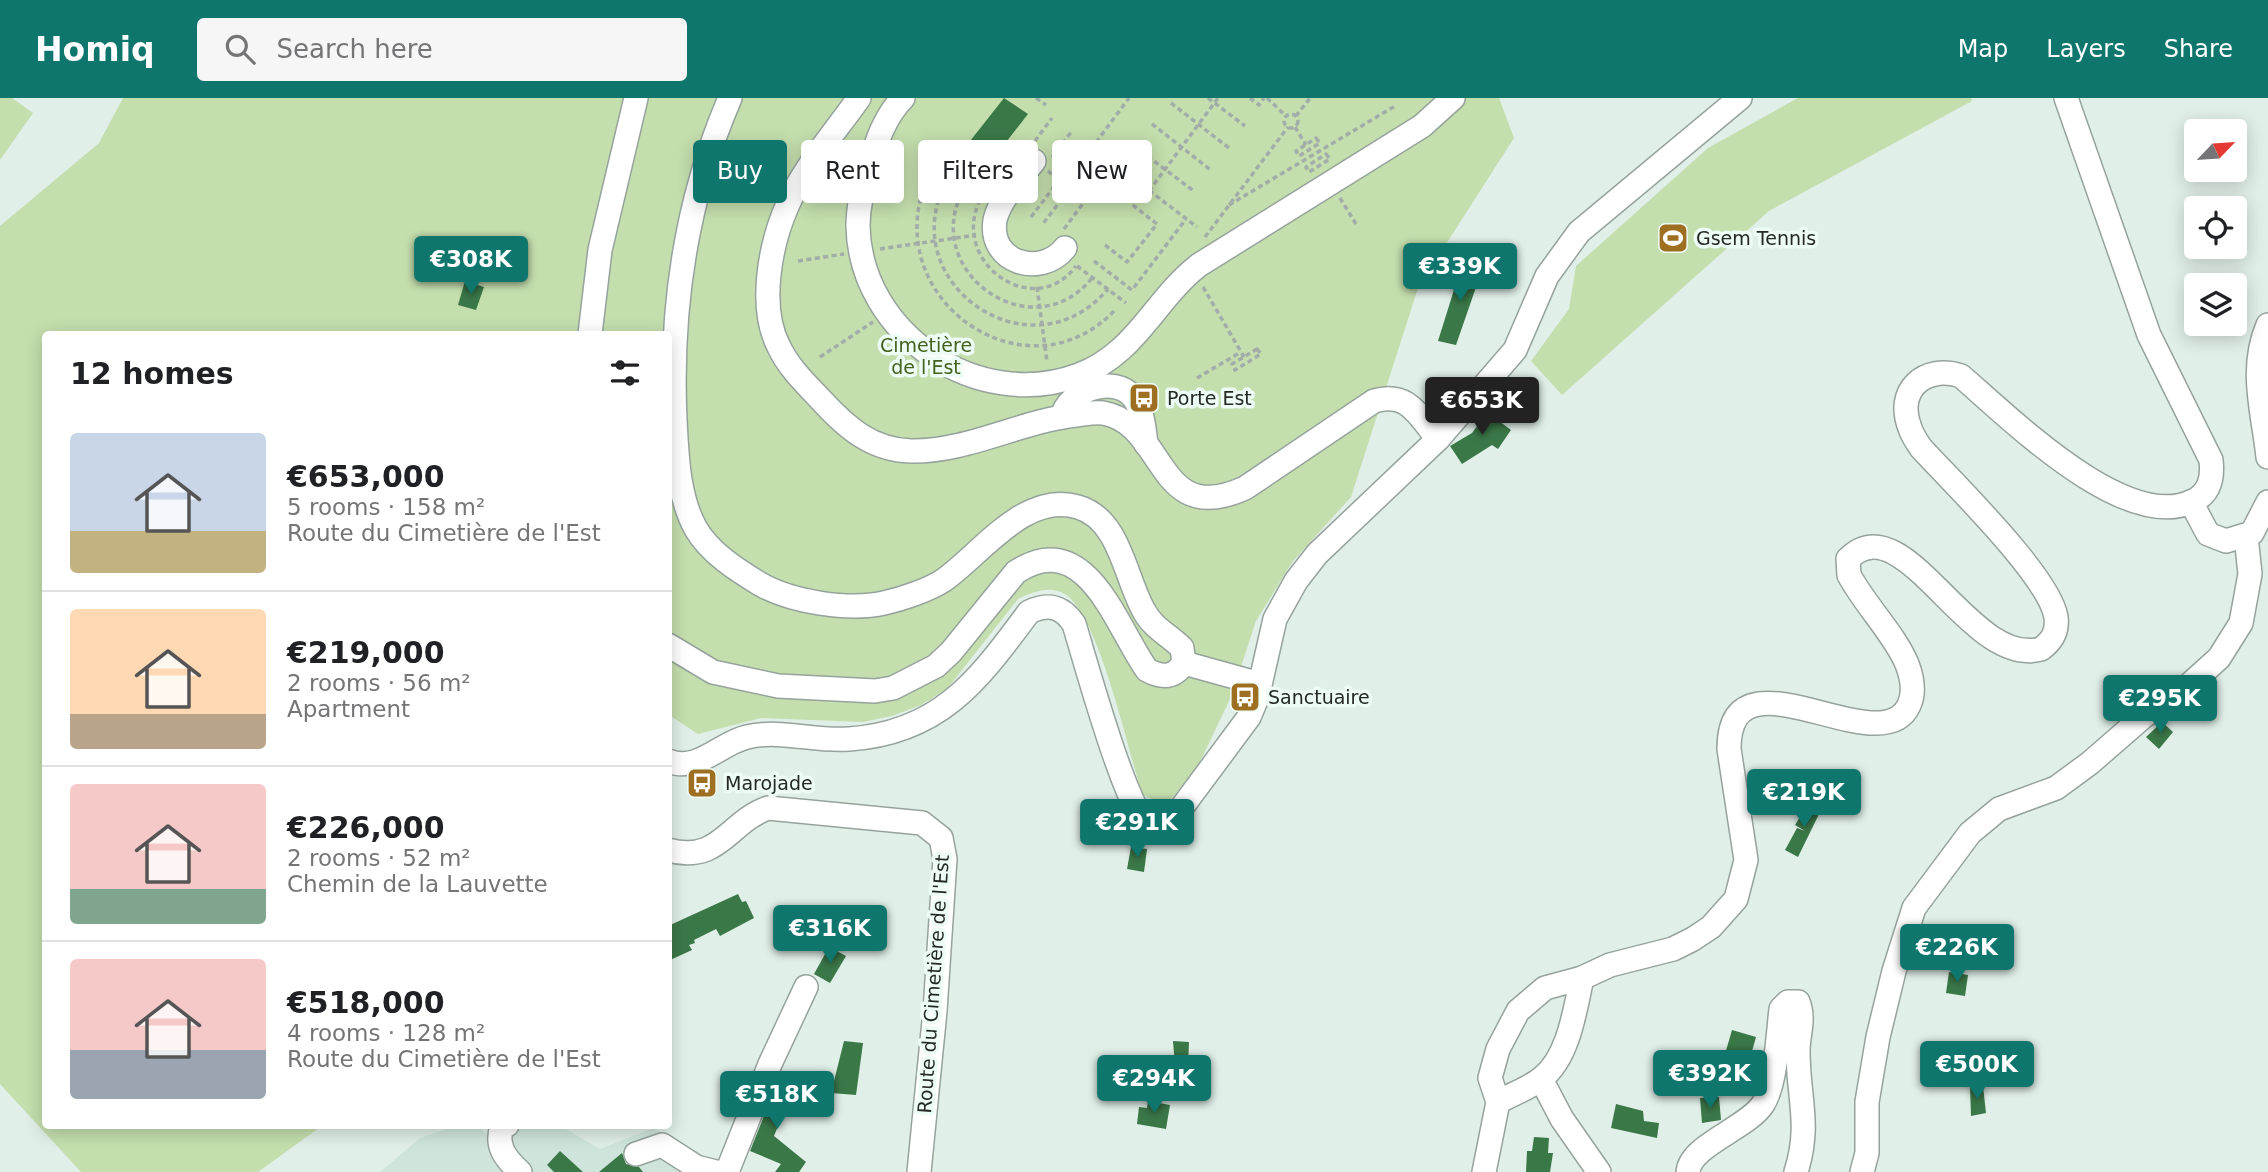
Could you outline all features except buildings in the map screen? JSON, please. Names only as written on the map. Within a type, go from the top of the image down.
[{"type":"street","points":[[590,331],[600,250],[636,98]]},
{"type":"street","points":[[730,98],[717,128],[679,272],[672,356],[677,473],[696,529],[730,566],[778,594],[826,604],[883,603],[942,582],[1023,515],[1041,507],[1076,506],[1093,512],[1111,533],[1144,612],[1155,627],[1182,648],[1184,663]]},
{"type":"street","points":[[859,98],[788,204],[767,287],[768,316],[778,347],[797,375],[843,423],[867,441],[891,449],[938,448],[1062,416],[1100,412],[1126,423],[1146,444],[1164,472],[1181,489],[1205,499],[1222,498],[1245,488],[1374,401],[1390,396],[1405,403],[1438,439]]},
{"type":"street","points":[[903,98],[891,110],[874,148],[862,191],[858,228],[867,274],[887,313],[904,335],[933,359],[970,375],[1012,384],[1049,382],[1080,375],[1115,355],[1145,328],[1188,274],[1422,126],[1453,98]]},
{"type":"street","points":[[672,762],[687,765],[704,759],[728,744],[765,733],[848,740],[886,733],[928,717],[966,692],[1029,612],[1042,606],[1055,607],[1066,611],[1074,624],[1124,782],[1138,814],[1147,822],[1162,824],[1177,814],[1249,717],[1260,684],[1275,619],[1296,581],[1337,531],[1438,439],[1515,350],[1547,276],[1579,232],[1740,98]]},
{"type":"street","points":[[1484,1172],[1498,1102],[1490,1078],[1498,1049],[1518,1011],[1545,988],[1582,978],[1610,965],[1673,948],[1693,939],[1711,927],[1736,899],[1746,860],[1729,732],[1743,712],[1753,706],[1777,704],[1875,725],[1899,718],[1908,709],[1913,681],[1907,663],[1849,575],[1848,559],[1857,550],[1870,545],[1891,549],[2000,645],[2018,652],[2041,649],[2056,632],[2056,619],[2043,586],[1921,448],[1909,428],[1906,408],[1910,391],[1919,379],[1946,371],[1961,376],[2045,447],[2093,482],[2142,506],[2159,508],[2192,502],[2200,497],[2211,481],[2211,460],[2149,335],[2066,98]]},
{"type":"street","points":[[1002,203],[998,209],[995,232],[1004,252],[1021,264],[1034,265],[1061,246]]},
{"type":"street","points":[[2268,325],[2260,344],[2256,368],[2268,457]]},
{"type":"street","points":[[2192,502],[2208,534],[2227,541],[2246,536],[2257,525],[2268,502]]},
{"type":"street","points":[[1862,1172],[1867,1153],[1867,1102],[1878,1037],[1894,971],[1914,908],[1970,833],[1999,809],[2056,788],[2090,763],[2144,716],[2177,696],[2219,658],[2241,623],[2250,574],[2246,536]]},
{"type":"street","points":[[672,647],[713,673],[778,686],[875,691],[893,688],[936,666],[951,652],[1016,572],[1045,559],[1061,561],[1081,571],[1096,586],[1147,670],[1158,676],[1171,675],[1184,663]]},
{"type":"street","points":[[1184,663],[1260,684]]},
{"type":"street","name":"Route du Cimetière de l'Est","points":[[672,851],[688,854],[705,851],[724,841],[757,812],[768,808],[922,823],[941,838],[945,859],[936,998],[919,1172]]},
{"type":"street","points":[[1498,1102],[1541,1079],[1560,1055],[1582,978]]},
{"type":"street","points":[[727,1172],[770,1064],[806,987]]},
{"type":"street","points":[[1688,1172],[1699,1153],[1752,1117],[1765,1103],[1781,1009],[1788,1002],[1798,1002],[1803,1014],[1798,1049],[1805,1114],[1804,1146],[1796,1172]]},
{"type":"street","points":[[1541,1079],[1562,1119],[1599,1172]]},
{"type":"street","points":[[501,1129],[498,1136],[500,1147],[520,1172]]},
{"type":"street","points":[[636,1154],[662,1145],[696,1167],[716,1172]]},
{"type":"path","points":[[1036,98],[1046,105]]},
{"type":"path","points":[[1098,140],[1129,98]]},
{"type":"path","points":[[1208,98],[1245,126]]},
{"type":"path","points":[[1152,185],[1218,98]]},
{"type":"path","points":[[1250,98],[1259,105],[1266,98],[1287,117],[1296,117]]},
{"type":"path","points":[[1296,117],[1310,98]]},
{"type":"path","points":[[1171,103],[1229,148]]},
{"type":"path","points":[[1230,205],[1395,106]]},
{"type":"path","points":[[1205,238],[1288,127],[1287,117]]},
{"type":"path","points":[[1295,127],[1298,122],[1296,117]]},
{"type":"path","points":[[1152,124],[1213,171]]},
{"type":"path","points":[[1288,127],[1295,127]]},
{"type":"path","points":[[1295,127],[1306,145]]},
{"type":"path","points":[[1316,138],[1320,143],[1299,156],[1296,150],[1306,145],[1316,138]]},
{"type":"path","points":[[1309,150],[1316,161]]},
{"type":"path","points":[[1326,154],[1330,159],[1309,172],[1306,167],[1316,161],[1326,154]]},
{"type":"path","points":[[1152,159],[1195,192]]},
{"type":"path","points":[[1031,217],[1052,190]]},
{"type":"path","points":[[1152,193],[1197,227]]},
{"type":"path","points":[[1339,197],[1356,224]]},
{"type":"path","points":[[918,202],[917,243],[934,291],[957,317],[998,339],[1044,344],[1086,331],[1116,309]]},
{"type":"path","points":[[938,203],[936,240],[948,278],[968,302],[1009,323],[1042,324],[1061,321],[1080,313],[1108,289]]},
{"type":"path","points":[[989,203],[998,209]]},
{"type":"path","points":[[1042,225],[1059,203]]},
{"type":"path","points":[[1088,203],[1061,246],[1126,303]]},
{"type":"path","points":[[1105,245],[1127,262],[1157,224],[1135,206],[1137,203]]},
{"type":"path","points":[[1094,261],[1132,290],[1186,219]]},
{"type":"path","points":[[798,261],[995,232]]},
{"type":"path","points":[[1034,265],[1049,382]]},
{"type":"path","points":[[1203,288],[1244,357]]},
{"type":"path","points":[[820,357],[887,313]]},
{"type":"path","points":[[1257,349],[1261,354],[1235,370],[1232,364],[1244,357],[1257,349]]},
{"type":"path","points":[[1197,378],[1241,352]]},
{"type":"shaded area","points":[[446,1129],[481,1129],[491,1139],[499,1129],[566,1129],[600,1149],[655,1129],[714,1161],[718,1172],[380,1172],[420,1138]]},
{"type":"green space","points":[[0,98],[12,98],[33,113],[0,160]]},
{"type":"green space","name":"Cimetière de l'Est","points":[[123,98],[1499,98],[1514,138],[1418,288],[1351,497],[1293,561],[1256,621],[1231,697],[1197,768],[1169,801],[1155,801],[1142,794],[1112,690],[1092,634],[1081,612],[1069,597],[1057,591],[1037,591],[1018,599],[947,689],[921,705],[892,716],[863,722],[761,718],[698,734],[672,717],[672,331],[42,331],[42,1129],[317,1129],[258,1172],[81,1172],[0,1084],[0,226],[99,143]]},
{"type":"green space","name":"Gsem Tennis","points":[[1798,98],[1971,98],[1972,101],[1769,211],[1562,395],[1531,361],[1569,309],[1576,266],[1708,148]]},
{"type":"place","name":"Gsem Tennis","points":[[1673,238]]},
{"type":"place","name":"Porte Est","points":[[1144,398]]},
{"type":"place","name":"Sanctuaire","points":[[1245,697]]},
{"type":"place","name":"Marojade","points":[[702,783]]}]
